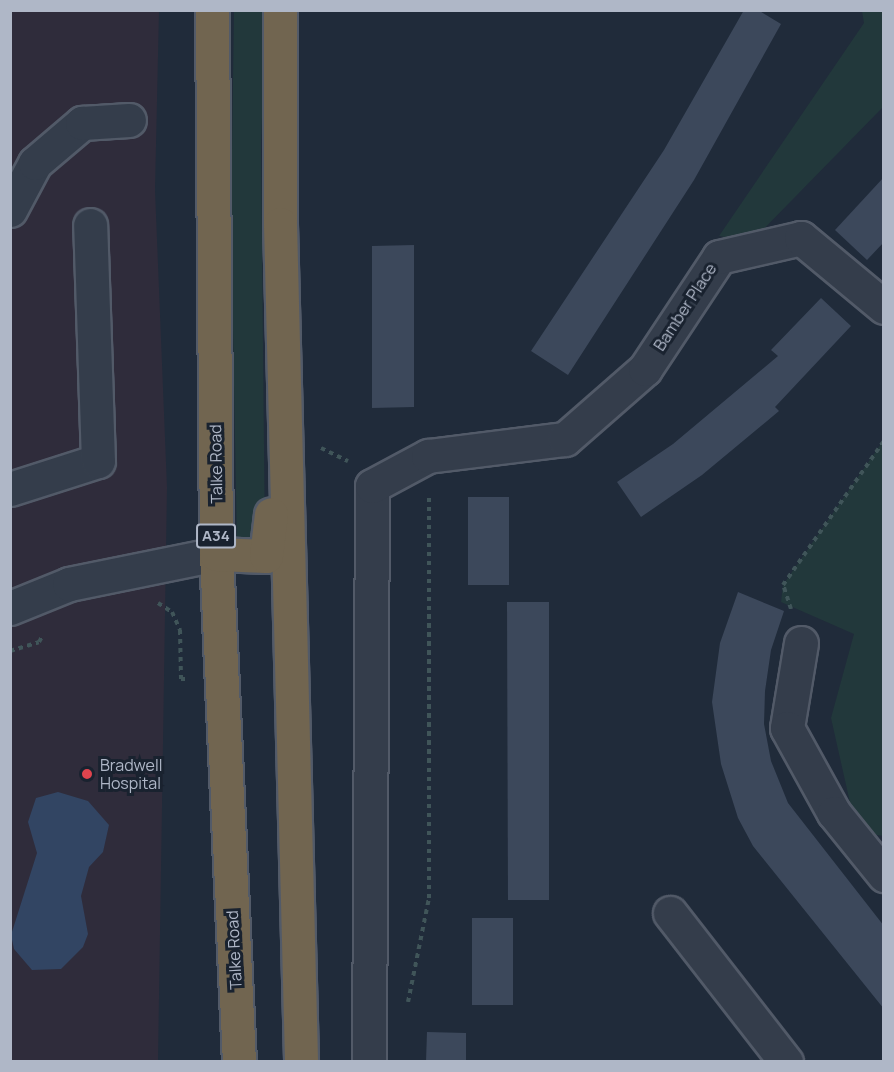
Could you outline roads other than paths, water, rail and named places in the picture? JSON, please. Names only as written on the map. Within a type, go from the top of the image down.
[{"type":"highway","name":"Talke Road","points":[[212,10],[216,554],[239,1062]]},
{"type":"highway","points":[[280,10],[280,224],[301,1062]]},
{"type":"highway","points":[[216,554],[263,557],[270,549],[280,224]]},
{"type":"street","points":[[10,210],[35,163],[82,123],[129,120]]},
{"type":"street","points":[[10,489],[98,461],[90,225]]},
{"type":"street","name":"Bamber Place","points":[[369,1062],[372,486],[428,456],[565,439],[645,369],[719,256],[801,238],[884,307]]},
{"type":"street","points":[[10,608],[69,584],[216,554]]},
{"type":"street","points":[[801,642],[787,728],[834,813],[881,866]]},
{"type":"street","points":[[670,913],[786,1062]]},
{"type":"water","points":[[58,792],[88,801],[109,825],[103,852],[89,867],[81,896],[88,934],[83,947],[61,969],[32,970],[14,949],[11,935],[37,853],[28,822],[36,798]]},
{"type":"place","name":"Bradwell Hospital","points":[[87,774]]}]
